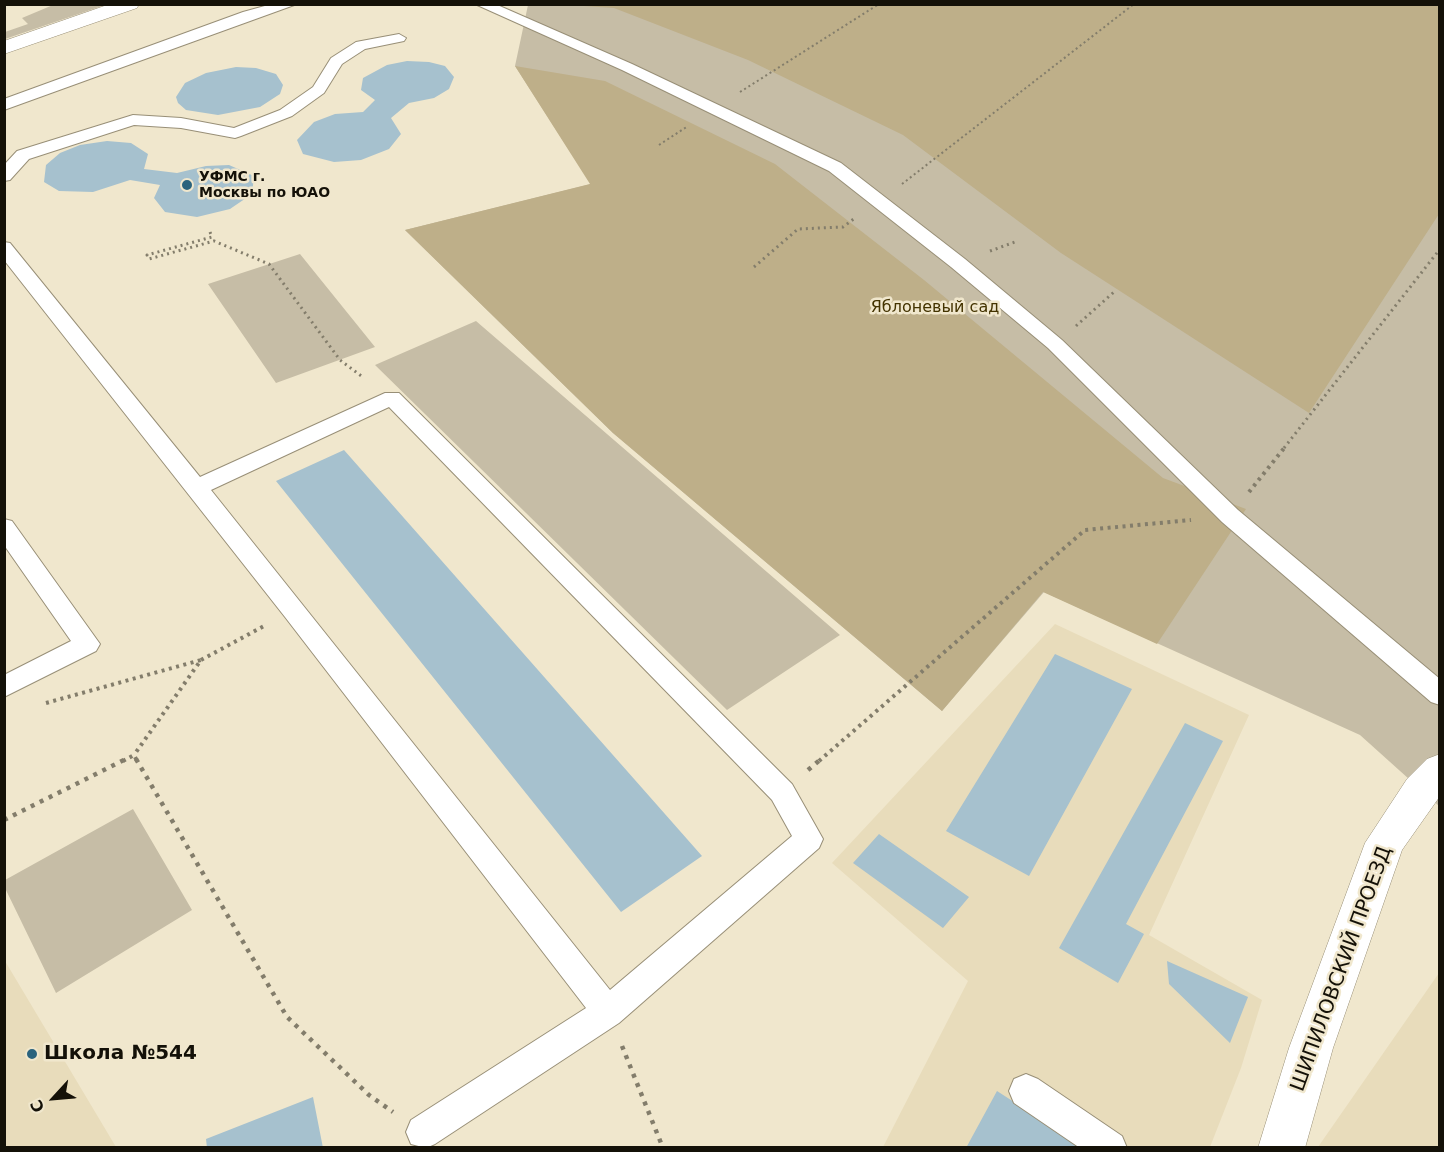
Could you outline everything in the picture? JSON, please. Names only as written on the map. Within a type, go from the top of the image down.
[{"type":"street","points":[[4,48],[130,4]]},
{"type":"street","name":"ШИПИЛОВСКИЙ ПРОЕЗД","points":[[1281,1148],[1311,1048],[1385,843],[1421,790],[1440,770]]},
{"type":"lane","points":[[4,105],[248,15],[290,4]]},
{"type":"lane","points":[[482,4],[553,33],[835,167],[958,263],[1055,344],[1230,516],[1440,694]]},
{"type":"lane","points":[[4,176],[23,155],[133,120],[181,123],[235,133],[286,113],[319,90],[336,61],[361,45],[399,38]]},
{"type":"lane","points":[[4,246],[294,610],[608,1012]]},
{"type":"lane","points":[[196,488],[392,398],[783,792],[809,840],[608,1012],[423,1132]]},
{"type":"lane","points":[[4,527],[87,644],[4,687]]},
{"type":"lane","points":[[1026,1091],[1110,1148]]},
{"type":"path","points":[[659,145],[879,4]]},
{"type":"path","points":[[754,267],[798,229],[843,227],[879,202],[1134,4]]},
{"type":"path","points":[[210,232],[212,237],[147,255],[149,259],[214,241],[269,264],[340,360],[392,398]]},
{"type":"path","points":[[783,792],[1085,530],[1230,516],[1440,249]]},
{"type":"path","points":[[1055,344],[1114,292]]},
{"type":"path","points":[[37,705],[201,660],[294,610]]},
{"type":"path","points":[[4,820],[134,755],[201,660]]},
{"type":"path","points":[[134,755],[287,1017],[369,1095],[423,1132]]},
{"type":"path","points":[[608,1012],[663,1148]]},
{"type":"shaded area","points":[[1055,624],[1249,715],[1149,935],[1262,1000],[1241,1068],[1210,1147],[883,1147],[968,981],[832,863]]},
{"type":"shaded area","name":"Школа №544","points":[[5,961],[116,1147],[5,1147]]},
{"type":"shaded area","points":[[1439,973],[1439,1147],[1318,1147]]},
{"type":"green space","points":[[53,5],[105,5],[5,39],[5,32],[28,24],[22,18]]},
{"type":"green space","name":"Яблоневый сад","points":[[528,5],[1439,5],[1439,806],[1360,735],[1044,592],[942,711],[613,433],[405,230],[591,184],[515,66]]},
{"type":"green space","points":[[569,5],[1439,5],[1439,214],[1309,413],[1061,253],[903,135],[748,60],[614,8]]},
{"type":"green space","points":[[515,66],[605,81],[775,164],[924,280],[1163,478],[1246,509],[1157,644],[1043,592],[942,711],[613,433],[405,230],[590,184]]},
{"type":"green space","points":[[300,254],[375,347],[276,383],[208,284]]},
{"type":"green space","points":[[476,321],[840,635],[727,710],[375,365]]},
{"type":"green space","points":[[133,809],[192,910],[56,993],[5,888],[5,880]]},
{"type":"building","points":[[407,61],[429,62],[445,66],[454,77],[449,89],[434,98],[409,103],[391,118],[401,134],[389,149],[361,160],[334,162],[303,154],[297,140],[314,122],[335,114],[363,112],[375,100],[361,90],[363,78],[387,65]]},
{"type":"building","points":[[236,67],[256,68],[276,74],[283,85],[280,94],[260,107],[218,115],[186,110],[178,103],[176,97],[185,83],[206,73]]},
{"type":"building","points":[[107,141],[131,143],[148,154],[144,169],[177,173],[206,166],[229,165],[254,176],[252,194],[230,209],[197,217],[165,212],[154,198],[160,185],[130,180],[93,192],[59,191],[44,182],[46,165],[60,153],[80,145]]},
{"type":"building","points":[[344,450],[702,856],[621,912],[276,481]]},
{"type":"building","points":[[1055,654],[1132,689],[1029,876],[946,831]]},
{"type":"building","points":[[1185,723],[1223,741],[1126,924],[1144,934],[1118,983],[1059,948]]},
{"type":"building","points":[[879,834],[969,897],[943,928],[853,863]]},
{"type":"building","points":[[1167,961],[1248,997],[1230,1043],[1169,984]]},
{"type":"building","points":[[997,1091],[1085,1148],[966,1148]]},
{"type":"building","points":[[313,1097],[323,1148],[207,1148],[206,1139]]},
{"type":"place","name":"УФМС г. Москвы по ЮАО","points":[[187,185]]},
{"type":"place","name":"Школа №544","points":[[32,1054]]}]
